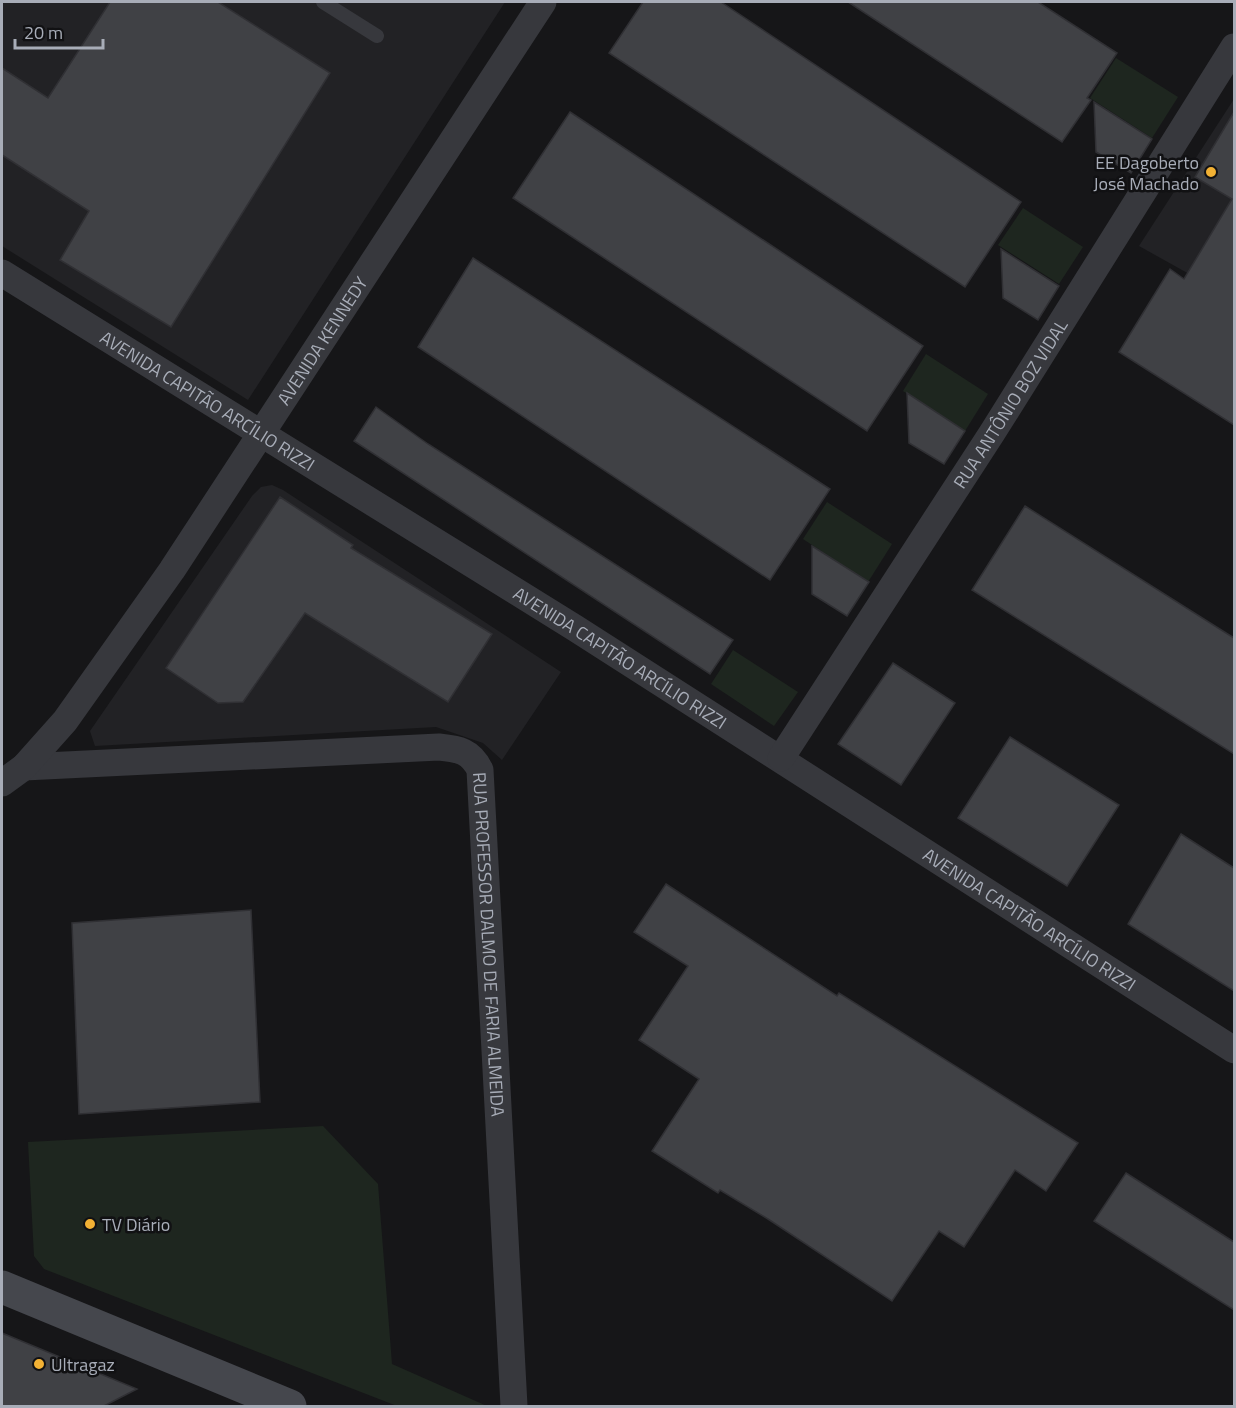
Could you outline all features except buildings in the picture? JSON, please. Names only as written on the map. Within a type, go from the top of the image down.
[{"type":"main road","points":[[2,1287],[290,1407]]},
{"type":"street","name":"AVENIDA KENNEDY","points":[[2,783],[24,767],[72,712],[172,570],[543,2]]},
{"type":"street","name":"RUA ANTÔNIO BOZ VIDAL","points":[[781,758],[998,424],[1234,47]]},
{"type":"street","name":"AVENIDA CAPITÃO ARCÍLIO RIZZI","points":[[2,273],[781,758],[1234,1050]]},
{"type":"street","name":"RUA PROFESSOR DALMO DE FARIA ALMEIDA","points":[[24,767],[439,747],[462,749],[474,758],[480,770],[514,1407]]},
{"type":"lane","points":[[323,2],[377,36]]},
{"type":"shaded area","points":[[2,2],[505,2],[248,400],[2,246]]},
{"type":"shaded area","points":[[1116,58],[1178,97],[1152,138],[1090,98]]},
{"type":"shaded area","name":"EE Dagoberto José Machado","points":[[1234,99],[1234,299],[1139,246]]},
{"type":"shaded area","points":[[1023,208],[1083,247],[1059,284],[998,245]]},
{"type":"shaded area","points":[[926,354],[988,394],[965,431],[903,391]]},
{"type":"shaded area","points":[[272,485],[561,672],[502,760],[483,743],[436,727],[95,746],[90,731],[252,496],[261,487]]},
{"type":"shaded area","points":[[827,502],[892,544],[868,582],[803,539]]},
{"type":"shaded area","points":[[733,650],[798,692],[774,726],[711,684]]},
{"type":"shaded area","points":[[323,1126],[378,1184],[392,1364],[487,1406],[397,1406],[44,1269],[34,1256],[28,1142]]},
{"type":"place","name":"EE Dagoberto José Machado","points":[[1211,172]]},
{"type":"place","name":"TV Diário","points":[[90,1224]]},
{"type":"place","name":"Ultragaz","points":[[39,1364]]}]
